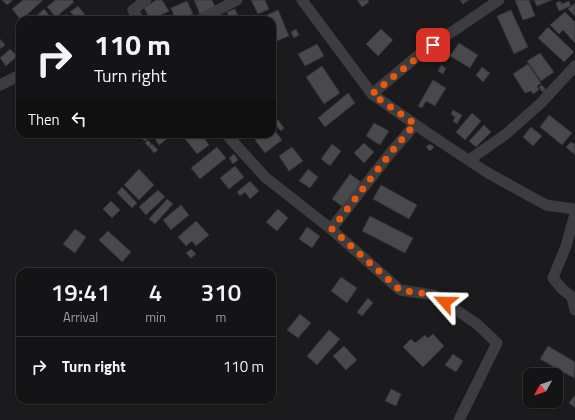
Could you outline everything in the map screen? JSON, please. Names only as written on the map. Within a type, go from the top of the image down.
[{"type":"street","points":[[137,16],[133,10],[146,0]]},
{"type":"street","points":[[207,16],[237,0]]},
{"type":"street","points":[[302,0],[372,94],[469,160],[546,205],[575,208]]},
{"type":"street","points":[[372,94],[421,53],[500,0]]},
{"type":"street","points":[[469,160],[506,134],[542,103],[575,66]]},
{"type":"street","points":[[0,85],[16,78]]},
{"type":"street","points":[[332,229],[392,151],[415,124]]},
{"type":"street","points":[[230,138],[265,178],[332,229],[400,290],[434,295],[477,324],[497,343],[460,420]]},
{"type":"street","points":[[575,214],[566,246],[553,278],[562,289],[572,297],[575,310]]},
{"type":"building","points":[[2,0],[13,0],[7,5]]},
{"type":"building","points":[[23,0],[43,0],[25,16],[18,16],[12,9]]},
{"type":"building","points":[[55,0],[72,0],[74,2],[57,16],[55,16],[47,7]]},
{"type":"building","points":[[156,0],[162,0],[169,11],[159,16],[149,16],[144,8]]},
{"type":"building","points":[[194,0],[212,0],[215,7],[200,14]]},
{"type":"building","points":[[251,0],[265,0],[269,9],[258,14]]},
{"type":"building","points":[[357,0],[368,0],[369,2],[362,7]]},
{"type":"building","points":[[460,0],[469,0],[463,4]]},
{"type":"building","points":[[515,0],[529,0],[535,16],[523,20]]},
{"type":"building","points":[[534,0],[552,0],[537,6]]},
{"type":"building","points":[[187,1],[193,14],[187,16],[174,16],[171,8]]},
{"type":"building","points":[[560,1],[562,4],[569,1],[571,6],[559,11],[556,3]]},
{"type":"building","points":[[575,3],[575,16],[568,9]]},
{"type":"building","points":[[78,6],[85,15],[74,16],[70,12]]},
{"type":"building","points":[[44,9],[50,16],[36,16]]},
{"type":"building","points":[[235,9],[238,16],[229,16],[227,12]]},
{"type":"building","points":[[278,10],[289,36],[276,41],[276,16],[265,16]]},
{"type":"building","points":[[511,10],[528,47],[514,54],[497,16]]},
{"type":"building","points":[[565,12],[575,22],[575,43],[563,30],[559,34],[550,25]]},
{"type":"building","points":[[548,27],[574,52],[564,62],[538,38]]},
{"type":"building","points":[[296,29],[299,35],[294,38],[291,32]]},
{"type":"building","points":[[381,29],[393,40],[378,56],[366,44]]},
{"type":"building","points":[[0,39],[5,45],[0,49]]},
{"type":"building","points":[[459,43],[478,55],[470,68],[450,56]]},
{"type":"building","points":[[317,44],[324,56],[305,66],[298,54]]},
{"type":"building","points":[[10,49],[16,55],[16,57],[6,66],[0,58]]},
{"type":"building","points":[[540,53],[554,72],[541,81],[527,61]]},
{"type":"building","points":[[528,64],[541,83],[537,86],[539,90],[533,94],[531,91],[525,93],[513,74]]},
{"type":"building","points":[[441,65],[446,68],[443,74],[438,71]]},
{"type":"building","points":[[322,66],[340,93],[324,104],[306,77]]},
{"type":"building","points":[[482,67],[490,73],[483,82],[476,75]]},
{"type":"building","points":[[433,80],[446,88],[435,106],[426,101],[422,108],[418,106]]},
{"type":"building","points":[[542,85],[546,90],[542,92],[539,87]]},
{"type":"building","points":[[348,93],[355,103],[325,127],[318,118]]},
{"type":"building","points":[[453,110],[462,115],[457,124],[453,121],[455,117],[451,114]]},
{"type":"building","points":[[472,113],[481,121],[465,140],[456,132]]},
{"type":"building","points":[[549,115],[572,133],[562,145],[540,127]]},
{"type":"building","points":[[278,120],[284,128],[281,131],[276,125],[276,122]]},
{"type":"building","points":[[374,123],[389,131],[380,145],[366,136]]},
{"type":"building","points":[[484,125],[491,132],[476,147],[469,141]]},
{"type":"building","points":[[531,127],[542,136],[533,146],[523,137]]},
{"type":"building","points":[[276,132],[282,140],[265,153],[255,140],[257,138],[276,138]]},
{"type":"building","points":[[141,138],[148,138],[145,141]]},
{"type":"building","points":[[155,138],[168,138],[159,145]]},
{"type":"building","points":[[184,138],[204,138],[209,145],[197,154]]},
{"type":"building","points":[[148,140],[151,144],[149,147],[145,143]]},
{"type":"building","points":[[571,142],[574,144],[575,143],[575,155],[566,147]]},
{"type":"building","points":[[364,143],[374,152],[364,163],[354,153]]},
{"type":"building","points":[[152,144],[158,150],[154,153],[149,147]]},
{"type":"building","points":[[332,144],[341,151],[330,166],[321,159]]},
{"type":"building","points":[[430,144],[434,147],[430,151],[426,147]]},
{"type":"building","points":[[217,147],[226,158],[200,179],[191,168]]},
{"type":"building","points":[[292,147],[303,161],[289,171],[279,156]]},
{"type":"building","points":[[234,154],[238,160],[233,164],[229,158]]},
{"type":"building","points":[[235,166],[244,177],[229,189],[220,178]]},
{"type":"building","points":[[139,169],[154,185],[139,200],[124,185]]},
{"type":"building","points":[[308,169],[318,177],[310,188],[299,181]]},
{"type":"building","points":[[350,174],[361,182],[343,207],[332,199]]},
{"type":"building","points":[[250,181],[259,191],[250,199],[245,192],[240,196],[237,192]]},
{"type":"building","points":[[381,185],[417,205],[409,219],[373,199]]},
{"type":"building","points":[[122,187],[137,203],[132,208],[117,193]]},
{"type":"building","points":[[158,190],[165,197],[146,215],[139,207]]},
{"type":"building","points":[[167,199],[173,204],[155,224],[149,219]]},
{"type":"building","points":[[111,201],[120,210],[112,218],[103,209]]},
{"type":"building","points":[[181,205],[189,215],[171,230],[163,220]]},
{"type":"building","points":[[278,209],[288,218],[277,231],[266,222]]},
{"type":"building","points":[[370,216],[413,238],[405,253],[362,231]]},
{"type":"building","points":[[196,221],[209,235],[196,246],[192,241],[186,246],[178,237]]},
{"type":"building","points":[[307,227],[320,236],[312,248],[299,239]]},
{"type":"building","points":[[75,229],[86,237],[75,253],[63,244]]},
{"type":"building","points":[[108,231],[131,252],[122,262],[99,240]]},
{"type":"building","points":[[191,249],[196,254],[191,258],[186,253]]},
{"type":"building","points":[[341,277],[357,288],[347,303],[331,291]]},
{"type":"building","points":[[368,298],[373,303],[362,316],[357,312]]},
{"type":"building","points":[[300,314],[311,323],[298,338],[287,330]]},
{"type":"building","points":[[329,330],[340,339],[317,365],[307,356]]},
{"type":"building","points":[[433,334],[444,346],[423,367],[403,347],[411,339],[415,343],[425,335],[428,338]]},
{"type":"building","points":[[344,346],[357,360],[346,370],[333,356]]},
{"type":"building","points":[[548,346],[575,362],[574,378],[563,372],[563,368],[556,368],[540,359]]},
{"type":"building","points":[[453,354],[463,361],[456,372],[445,365]]},
{"type":"building","points":[[391,389],[401,394],[396,406],[385,401]]},
{"type":"building","points":[[575,395],[575,408],[569,403]]},
{"type":"route","points":[[433,45],[421,53],[372,94],[415,124],[392,151],[332,229],[345,243],[400,290],[434,295],[445,302]]}]
